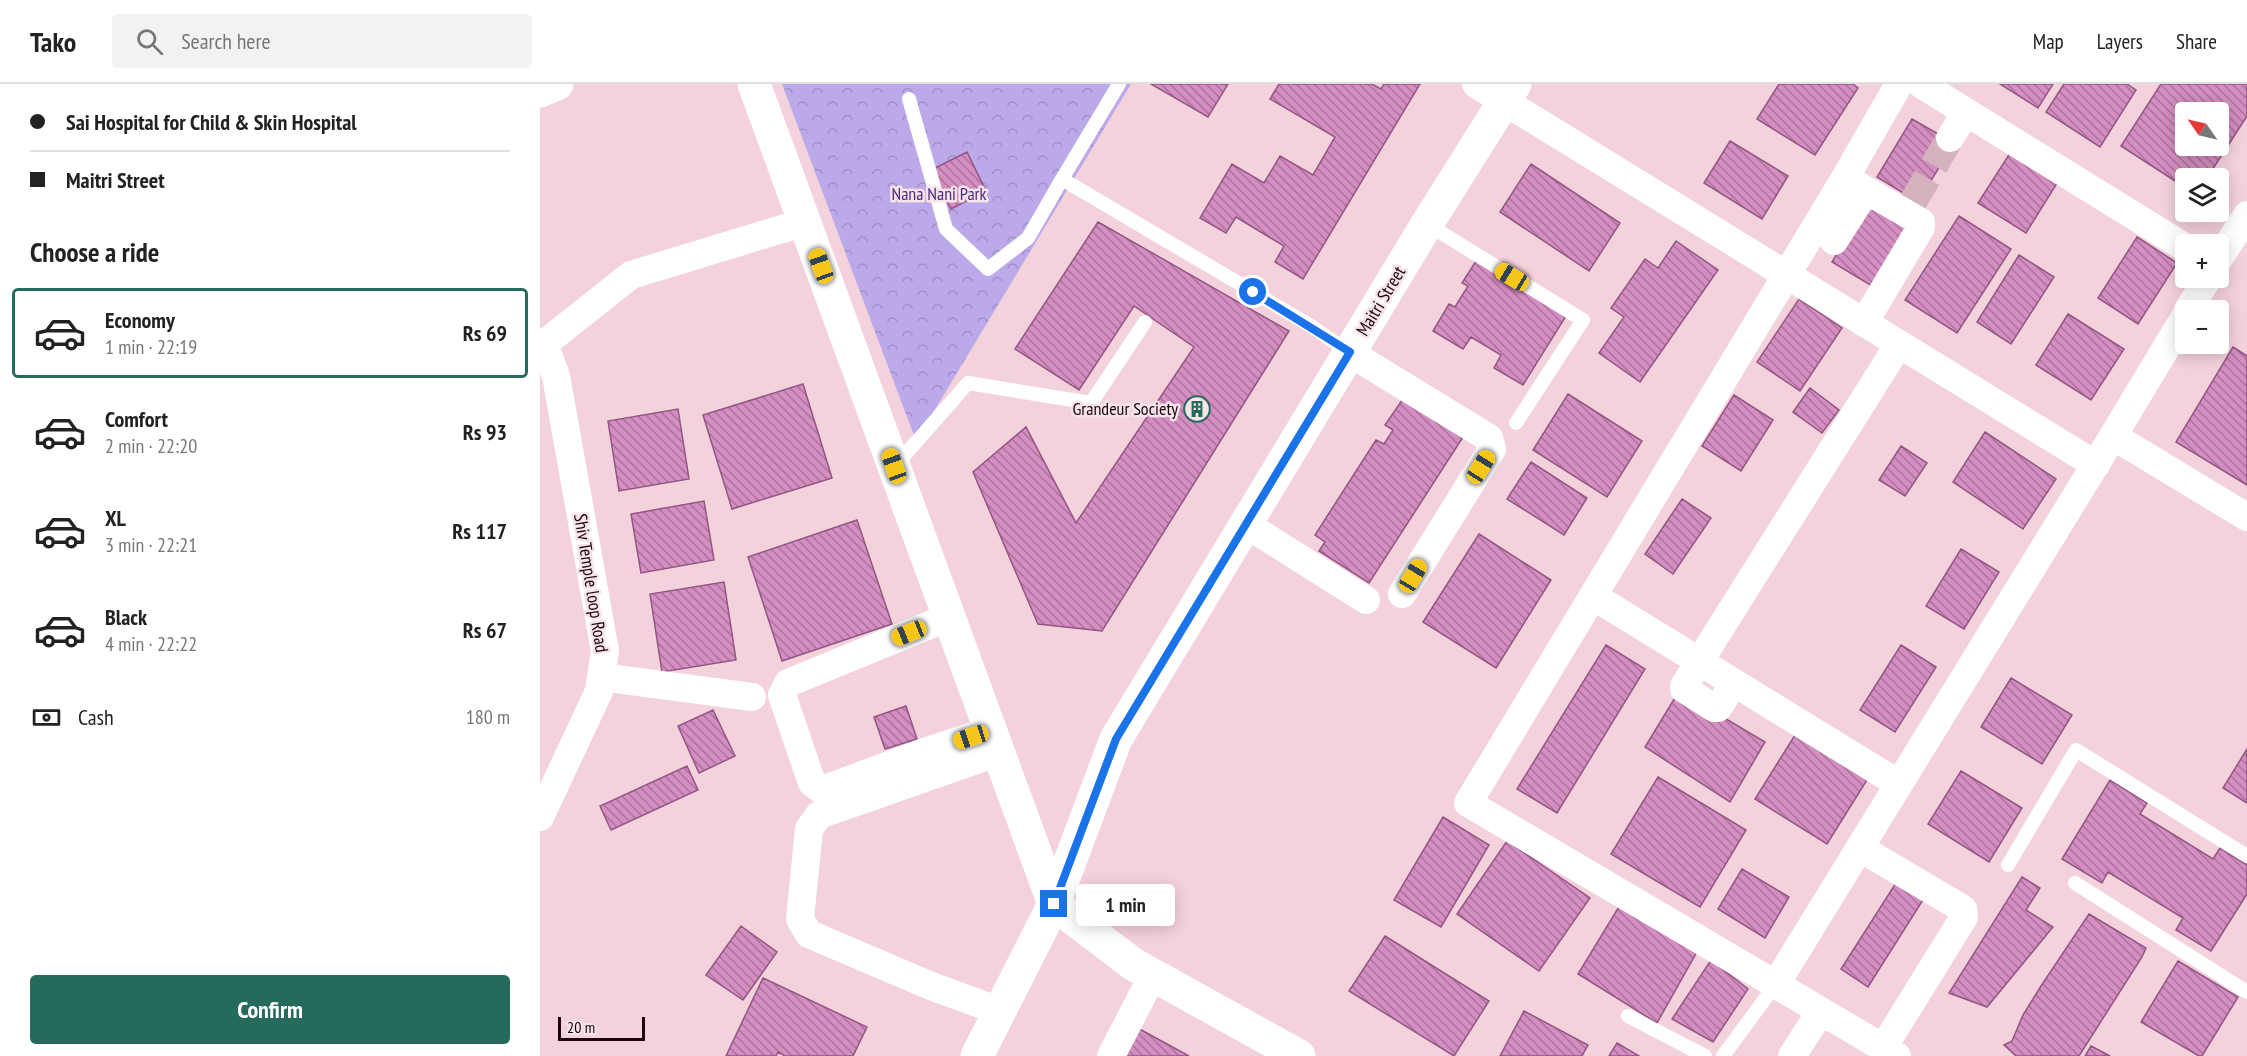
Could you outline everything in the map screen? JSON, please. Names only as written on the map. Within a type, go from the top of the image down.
[{"type":"street","points":[[540,91],[556,84]]},
{"type":"street","points":[[754,84],[1054,904],[1133,964],[1299,1056]]},
{"type":"street","points":[[1476,84],[1510,93],[1786,275],[2096,465]]},
{"type":"street","points":[[1834,241],[1854,178],[1899,84]]},
{"type":"street","points":[[1921,84],[2175,241]]},
{"type":"street","name":"Maitri Street","points":[[976,1056],[1054,904],[1116,739],[1427,224],[1510,93]]},
{"type":"street","points":[[1950,138],[1966,112]]},
{"type":"street","points":[[1854,178],[1913,202]]},
{"type":"street","points":[[1854,178],[1786,275],[1468,803],[1890,1052],[1964,917],[1963,909],[1860,848]]},
{"type":"street","points":[[1854,178],[1921,222],[1921,227],[1864,323]]},
{"type":"street","points":[[2229,243],[2247,215]]},
{"type":"street","points":[[542,343],[631,275],[805,222]]},
{"type":"street","points":[[1776,984],[2175,333]]},
{"type":"street","name":"Shiv Temple loop Road","points":[[540,817],[599,691],[605,651],[556,376],[542,343]]},
{"type":"street","points":[[1700,662],[1899,344]]},
{"type":"street","points":[[1350,352],[1489,438],[1492,449],[1402,594]]},
{"type":"street","points":[[2113,436],[2247,518]]},
{"type":"street","points":[[1247,525],[1366,600]]},
{"type":"street","points":[[1593,596],[1899,784]]},
{"type":"street","points":[[949,617],[788,683],[782,696],[812,783],[822,790],[930,750],[995,741]]},
{"type":"street","points":[[601,677],[752,697]]},
{"type":"street","points":[[995,741],[819,816],[809,829],[800,919],[809,934],[931,986],[999,1011]]},
{"type":"street","points":[[1111,1056],[1153,975]]},
{"type":"street","points":[[1792,1056],[1821,1011]]},
{"type":"lane","points":[[909,99],[946,229],[988,269],[1028,237],[1119,84]]},
{"type":"lane","points":[[1062,179],[1311,326],[1350,352]]},
{"type":"lane","points":[[1427,224],[1583,320],[1516,423]]},
{"type":"lane","points":[[894,466],[968,382],[1091,403],[1145,322]]},
{"type":"lane","points":[[2008,864],[2076,750],[2247,856]]},
{"type":"lane","points":[[2075,883],[2247,992]]},
{"type":"lane","points":[[1723,1056],[1776,984]]},
{"type":"lane","points":[[1628,1016],[1705,1056]]},
{"type":"green space","name":"Nana Nani Park","points":[[782,84],[1131,84],[916,441]]},
{"type":"building","points":[[1151,84],[1228,84],[1208,117]]},
{"type":"building","points":[[1279,84],[1372,84],[1381,89],[1384,84],[1420,84],[1303,279],[1275,262],[1284,246],[1236,217],[1226,233],[1200,218],[1232,164],[1264,183],[1280,156],[1313,175],[1335,137],[1270,99]]},
{"type":"building","points":[[1779,84],[1853,84],[1858,88],[1815,155],[1757,119]]},
{"type":"building","points":[[2000,84],[2053,84],[2038,108]]},
{"type":"building","points":[[2064,84],[2127,84],[2136,90],[2100,147],[2046,112]]},
{"type":"building","points":[[2161,84],[2247,84],[2247,116],[2229,144],[2229,102],[2175,102],[2175,156],[2221,156],[2213,168],[2175,168],[2175,181],[2121,146]]},
{"type":"building","points":[[1912,119],[1954,143],[1918,202],[1877,177]]},
{"type":"building","points":[[1730,141],[1788,176],[1762,219],[1704,183]]},
{"type":"building","points":[[2012,150],[2059,180],[2026,233],[1978,203]]},
{"type":"building","points":[[967,152],[986,191],[951,209],[931,170]]},
{"type":"building","points":[[1531,164],[1620,223],[1589,271],[1500,212]]},
{"type":"building","points":[[1871,197],[1916,224],[1877,289],[1832,262]]},
{"type":"building","points":[[1959,216],[2011,249],[1957,333],[1905,300]]},
{"type":"building","name":"Grandeur Society","points":[[1098,222],[1289,331],[1102,631],[1038,624],[973,472],[1026,427],[1076,523],[1194,347],[1134,306],[1079,390],[1015,349]]},
{"type":"building","points":[[2137,237],[2175,262],[2175,266],[2138,324],[2098,298]]},
{"type":"building","points":[[1676,241],[1718,270],[1640,382],[1599,353],[1624,317],[1611,308],[1645,259],[1658,268]]},
{"type":"building","points":[[2019,255],[2054,277],[2011,344],[1977,322]]},
{"type":"building","points":[[1476,261],[1566,316],[1523,385],[1494,368],[1501,355],[1471,337],[1463,349],[1433,331],[1449,304],[1455,307],[1468,286],[1462,283]]},
{"type":"building","points":[[1799,299],[1842,328],[1800,391],[1757,362]]},
{"type":"building","points":[[2068,314],[2124,349],[2091,400],[2036,365]]},
{"type":"building","points":[[2233,347],[2247,356],[2247,485],[2176,442]]},
{"type":"building","points":[[803,384],[832,478],[732,509],[703,415]]},
{"type":"building","points":[[1810,388],[1839,410],[1822,433],[1793,412]]},
{"type":"building","points":[[1568,394],[1642,441],[1607,497],[1533,450]]},
{"type":"building","points":[[1734,395],[1773,420],[1741,471],[1702,446]]},
{"type":"building","points":[[1405,396],[1465,434],[1369,583],[1319,551],[1325,542],[1315,535],[1376,440],[1384,444],[1393,430],[1385,425]]},
{"type":"building","points":[[678,409],[689,479],[619,491],[608,421]]},
{"type":"building","points":[[1985,432],[2056,479],[2023,529],[1953,482]]},
{"type":"building","points":[[1901,446],[1927,463],[1905,496],[1879,480]]},
{"type":"building","points":[[1531,462],[1587,498],[1564,535],[1507,499]]},
{"type":"building","points":[[1682,499],[1711,518],[1673,574],[1645,554]]},
{"type":"building","points":[[704,501],[714,560],[641,573],[631,514]]},
{"type":"building","points":[[857,520],[892,624],[782,661],[748,557]]},
{"type":"building","points":[[1479,534],[1551,580],[1496,668],[1423,622]]},
{"type":"building","points":[[1961,549],[1999,572],[1964,629],[1926,606]]},
{"type":"building","points":[[724,582],[736,660],[662,672],[650,594]]},
{"type":"building","points":[[1606,645],[1645,669],[1557,813],[1517,789]]},
{"type":"building","points":[[1901,645],[1936,667],[1895,732],[1860,710]]},
{"type":"building","points":[[2011,678],[2072,715],[2042,764],[1981,727]]},
{"type":"building","points":[[1679,691],[1765,742],[1730,802],[1645,747]]},
{"type":"building","points":[[906,706],[917,739],[885,749],[874,717]]},
{"type":"building","points":[[713,710],[735,756],[699,773],[678,726]]},
{"type":"building","points":[[1795,735],[1867,780],[1827,844],[1755,799]]},
{"type":"building","points":[[2247,749],[2247,803],[2223,788]]},
{"type":"building","points":[[687,766],[698,790],[611,830],[600,806]]},
{"type":"building","points":[[1961,771],[2022,808],[1989,862],[1928,824]]},
{"type":"building","points":[[1658,777],[1746,830],[1700,907],[1611,854]]},
{"type":"building","points":[[2110,780],[2147,803],[2140,814],[2213,859],[2220,848],[2247,865],[2247,894],[2211,951],[2176,930],[2183,918],[2108,872],[2102,883],[2062,859]]},
{"type":"building","points":[[1443,817],[1489,845],[1441,927],[1394,900]]},
{"type":"building","points":[[1507,841],[1590,898],[1539,971],[1457,914]]},
{"type":"building","points":[[1742,869],[1789,897],[1765,938],[1718,909]]},
{"type":"building","points":[[1901,875],[1928,892],[1868,987],[1841,969]]},
{"type":"building","points":[[2022,877],[2040,888],[2026,910],[2053,927],[1987,1007],[1949,993]]},
{"type":"building","points":[[1620,905],[1698,950],[1657,1023],[1578,974]]},
{"type":"building","points":[[2089,914],[2146,948],[2142,957],[2079,1056],[2016,1056],[2004,1045],[2012,1041],[2023,1015]]},
{"type":"building","points":[[741,926],[777,952],[743,1000],[706,975]]},
{"type":"building","points":[[1385,936],[1489,1001],[1454,1056],[1349,991]]},
{"type":"building","points":[[1711,960],[1748,989],[1713,1042],[1672,1019]]},
{"type":"building","points":[[2178,961],[2238,997],[2202,1056],[2141,1022]]},
{"type":"building","points":[[763,978],[867,1027],[853,1056],[785,1056],[778,1052],[776,1056],[726,1056]]},
{"type":"building","points":[[1524,1011],[1588,1045],[1582,1056],[1500,1056]]},
{"type":"building","points":[[1134,1026],[1189,1056],[1118,1056]]},
{"type":"building","points":[[1617,1043],[1639,1056],[1609,1056]]},
{"type":"building","points":[[2091,1046],[2110,1056],[2085,1056]]},
{"type":"tunnel","points":[[1913,202],[1950,138]]},
{"type":"place","name":"Grandeur Society","points":[[1197,409]]},
{"type":"route","points":[[1054,904],[1116,739],[1350,352],[1253,292]]}]
